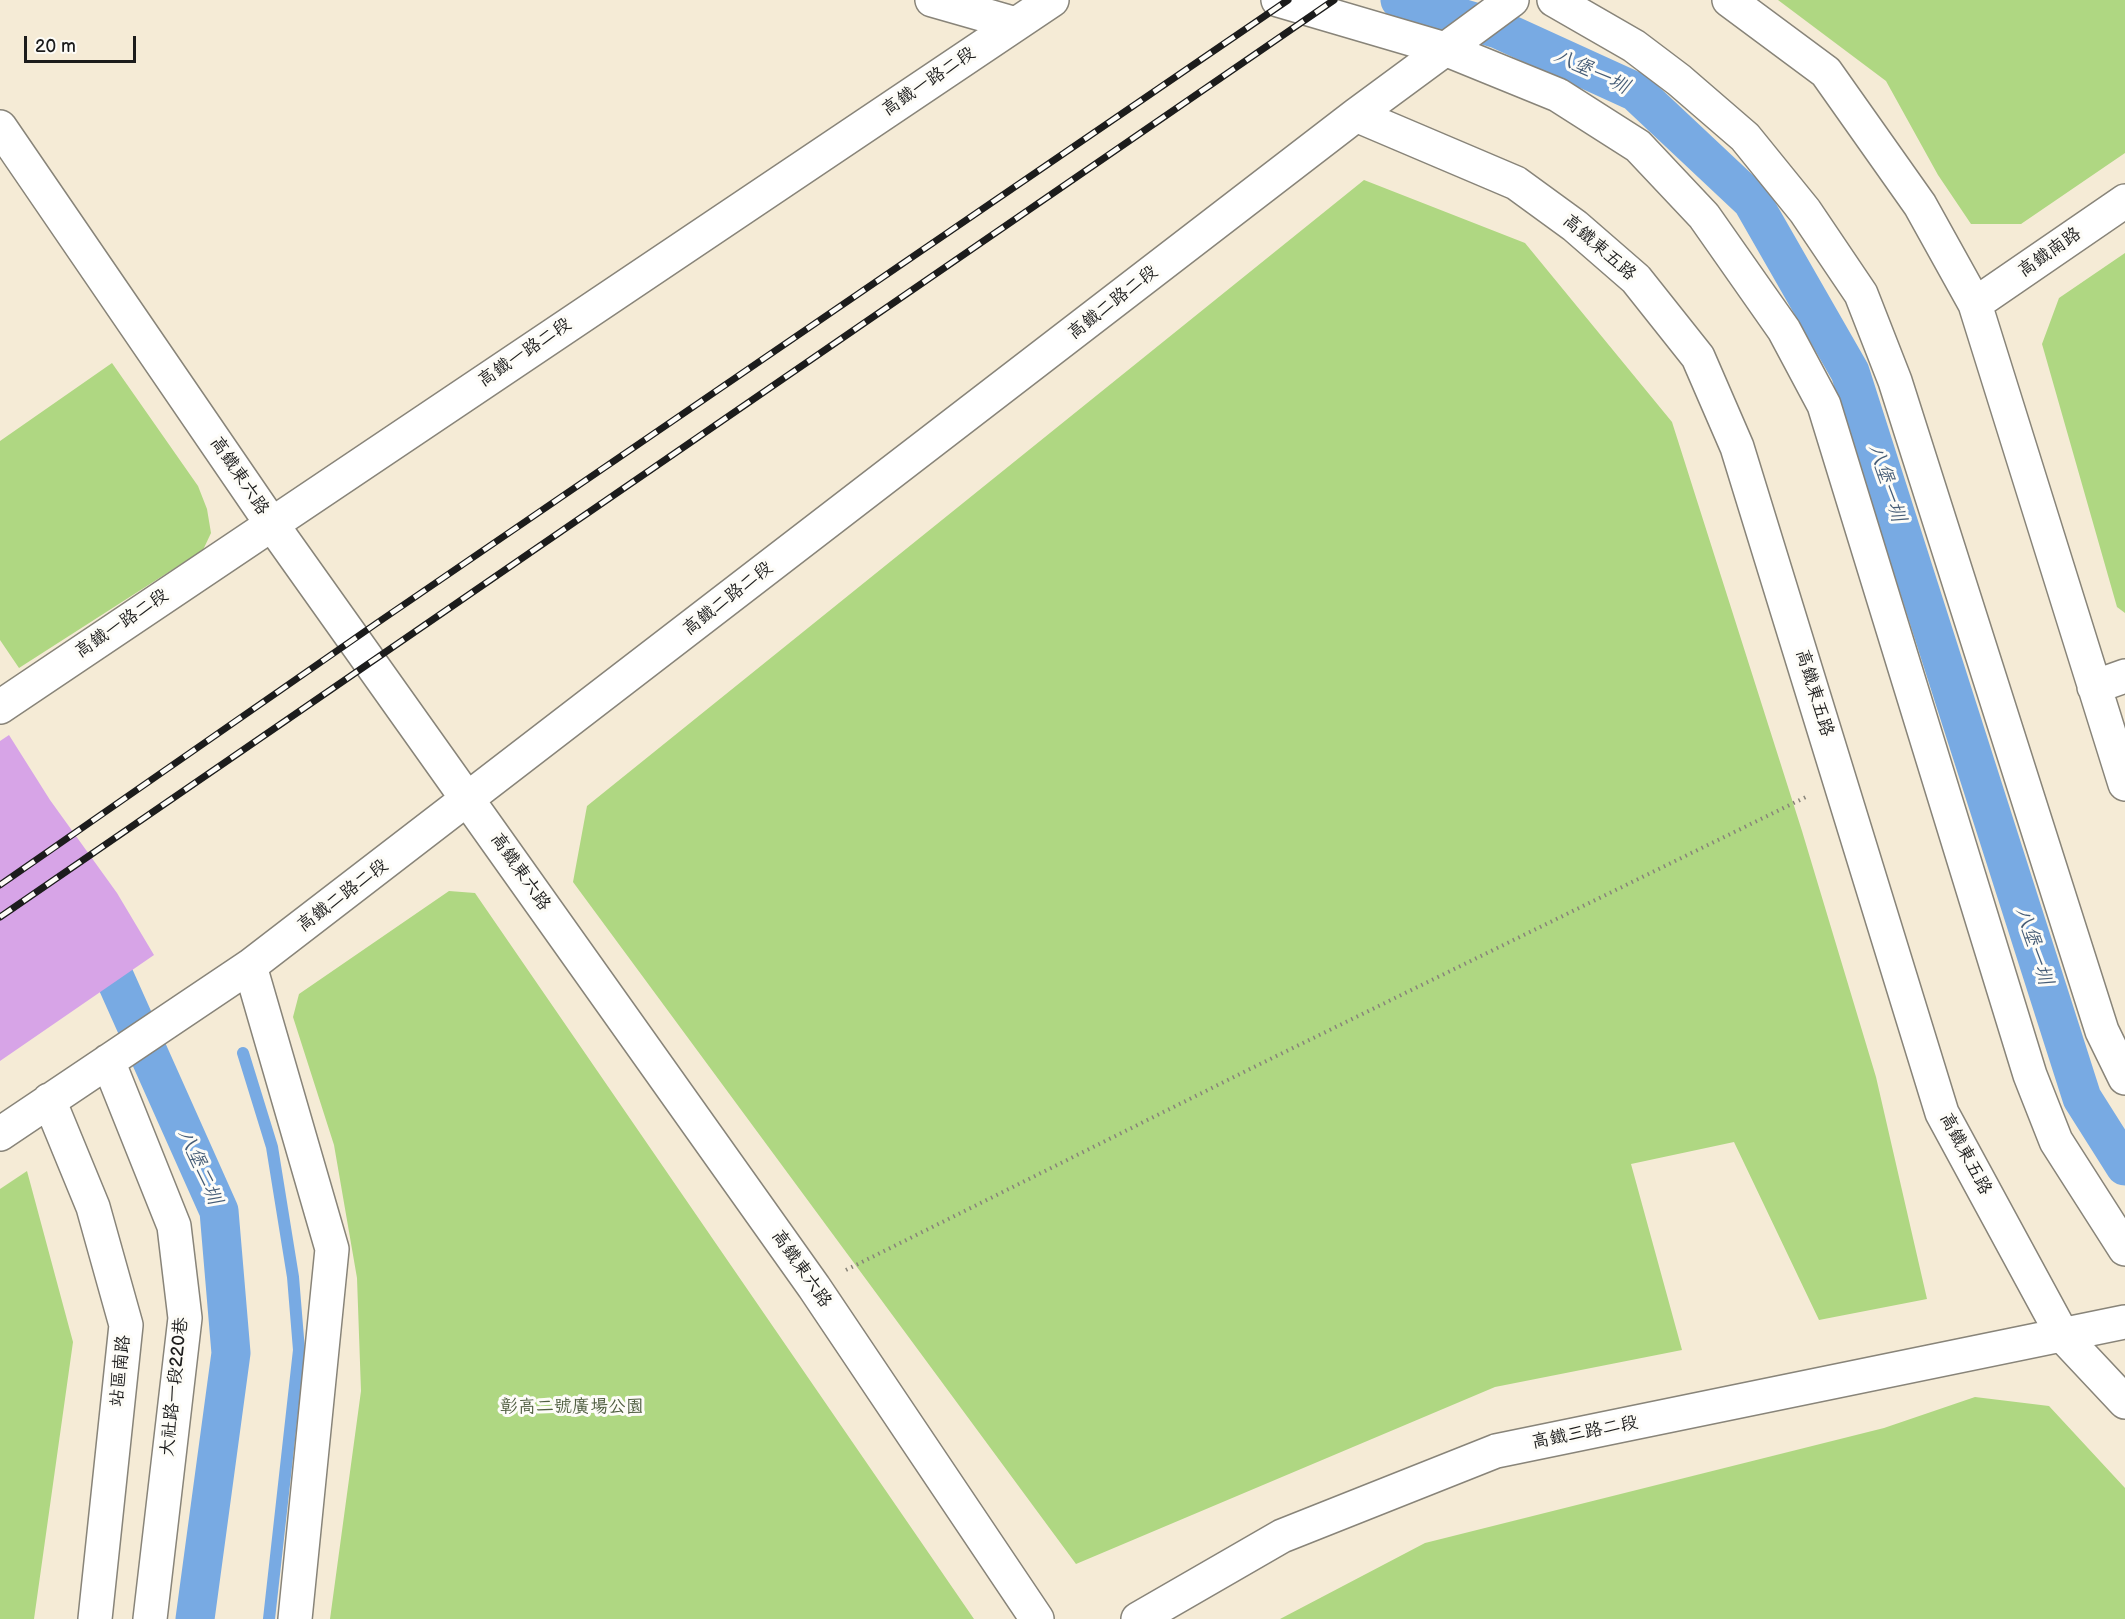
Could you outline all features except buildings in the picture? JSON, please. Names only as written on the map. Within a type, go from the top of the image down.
[{"type":"street","points":[[932,0],[1016,24]]},
{"type":"street","name":"高鐵一路二段","points":[[0,707],[1052,0]]},
{"type":"street","points":[[1278,0],[1445,50],[1558,95],[1638,146],[1704,216],[1784,330],[1824,405],[2030,1075],[2056,1141],[2125,1249]]},
{"type":"street","name":"高鐵二路二段","points":[[0,1134],[250,966],[469,800],[1356,115],[1512,0]]},
{"type":"street","points":[[1554,0],[1634,45],[1745,137],[1805,211],[1861,294],[1894,381],[2102,1031],[2125,1078]]},
{"type":"street","points":[[1728,0],[1826,72],[1920,204],[1975,304],[2125,784]]},
{"type":"street","name":"高鐵東五路","points":[[1356,115],[1516,183],[1575,226],[1636,279],[1698,357],[1737,447],[1942,1113],[2062,1336],[2125,1402]]},
{"type":"street","name":"高鐵東六路","points":[[0,127],[271,523],[814,1287],[1037,1619]]},
{"type":"street","name":"高鐵南路","points":[[1975,304],[2125,201]]},
{"type":"street","points":[[2094,687],[2125,676]]},
{"type":"street","points":[[250,966],[332,1249],[295,1619]]},
{"type":"street","name":"大社路一段220巷","points":[[108,1060],[174,1226],[185,1318],[150,1619]]},
{"type":"street","name":"站區南路","points":[[49,1100],[93,1207],[126,1325],[95,1619]]},
{"type":"street","name":"高鐵三路二段","points":[[1138,1619],[1282,1536],[1496,1451],[2125,1322]]},
{"type":"path","points":[[814,1287],[1254,1067],[1841,780]]},
{"type":"green space","points":[[1778,0],[2125,0],[2125,153],[2021,224],[1971,224],[1938,175],[1886,81]]},
{"type":"green space","points":[[1364,180],[1525,243],[1672,422],[1802,831],[1876,1077],[1927,1299],[1819,1320],[1734,1142],[1631,1164],[1682,1350],[1495,1387],[1076,1564],[573,882],[587,806]]},
{"type":"green space","points":[[2125,253],[2125,613],[2117,607],[2042,344],[2059,298]]},
{"type":"green space","points":[[112,363],[198,486],[207,509],[211,533],[203,550],[19,668],[0,640],[0,441]]},
{"type":"green space","name":"彰高二號廣場公園","points":[[449,891],[475,893],[974,1619],[330,1619],[361,1391],[357,1278],[334,1145],[293,1017],[299,994]]},
{"type":"green space","points":[[27,1171],[73,1342],[34,1619],[0,1619],[0,1189]]},
{"type":"green space","points":[[1975,1397],[2049,1406],[2125,1488],[2125,1619],[1280,1619],[1425,1543],[1884,1428]]},
{"type":"waterway","name":"八堡一圳","points":[[1400,0],[1498,29],[1636,92],[1752,201],[1850,372],[2082,1098],[2125,1166]]},
{"type":"waterway","name":"八堡二圳","points":[[89,934],[110,967],[219,1211],[231,1353],[195,1619]]},
{"type":"waterway","points":[[243,1053],[272,1147],[293,1277],[299,1350],[269,1619]]},
{"type":"railway","points":[[0,885],[377,623],[1288,0]]},
{"type":"railway","points":[[0,917],[1334,0]]}]
